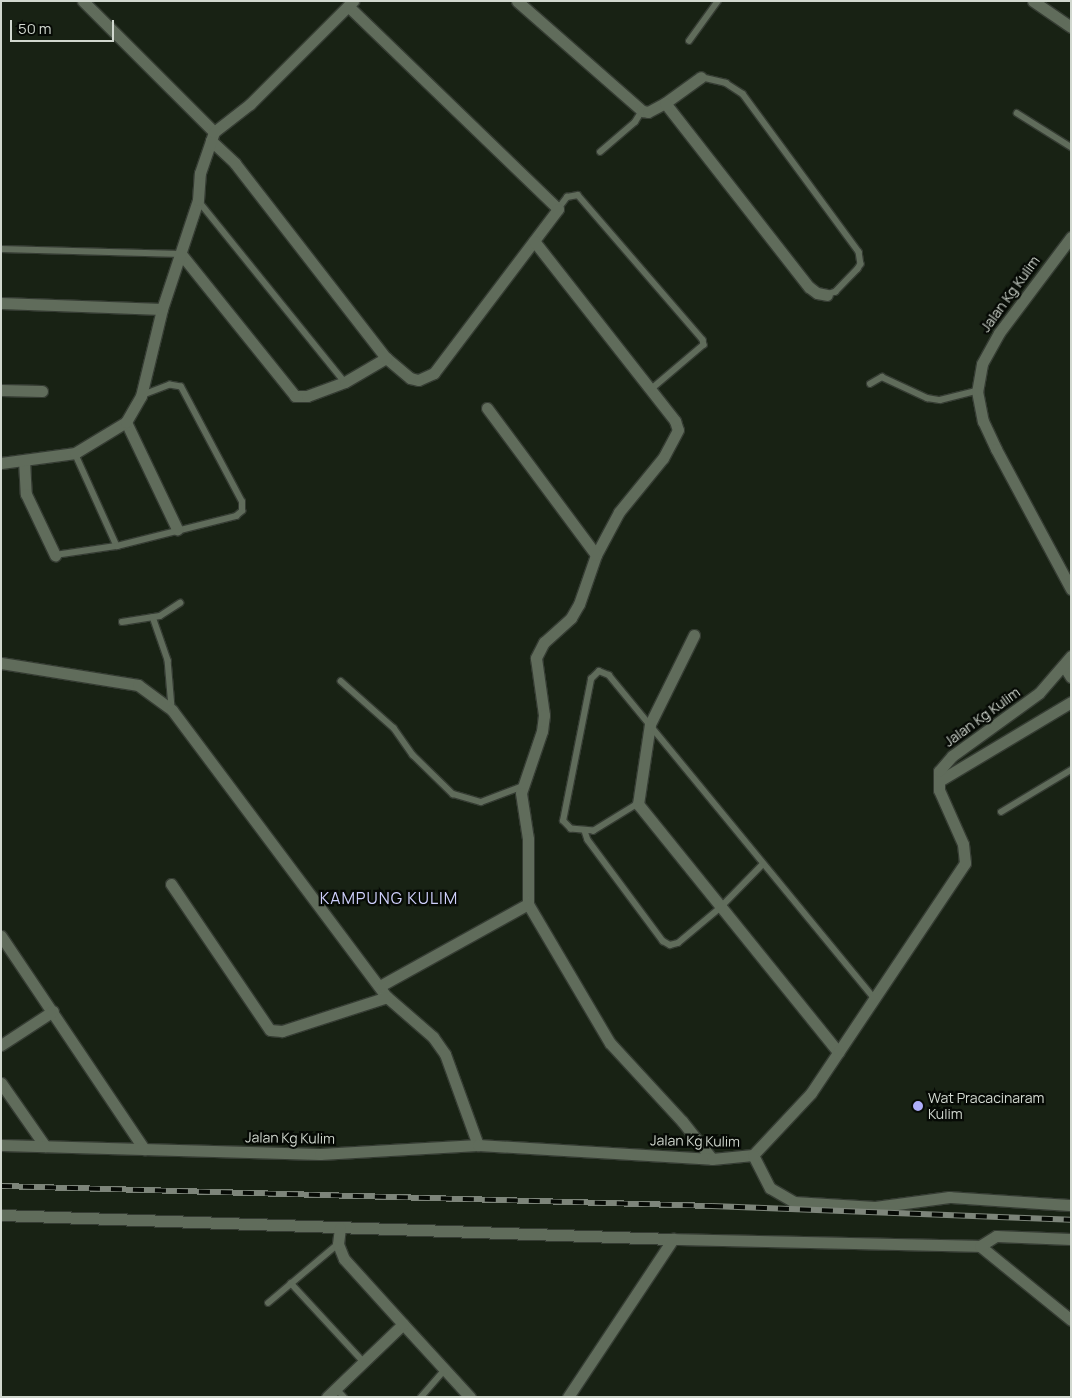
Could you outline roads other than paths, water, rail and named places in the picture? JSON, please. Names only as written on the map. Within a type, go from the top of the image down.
[{"type":"street","points":[[1,463],[75,453],[126,422],[141,396],[162,309],[198,200],[200,174],[212,137],[250,104],[350,4],[558,209],[434,373],[418,380],[410,378],[386,358],[235,163],[212,137],[82,1]]},
{"type":"street","points":[[517,1],[642,111],[648,112],[665,103],[701,77]]},
{"type":"street","points":[[1033,1],[1046,5],[1071,27]]},
{"type":"street","points":[[665,103],[809,288],[827,295]]},
{"type":"street","name":"Jalan Kg Kulim","points":[[1071,237],[999,332],[982,364],[977,391],[983,421],[996,449],[1071,589]]},
{"type":"street","points":[[534,241],[676,421],[678,430],[676,440],[618,512],[596,555],[579,604],[571,618],[544,642],[536,658],[544,715],[542,731],[522,785],[528,839],[528,904],[610,1043],[682,1121],[712,1158]]},
{"type":"street","points":[[180,254],[294,396],[306,396],[345,382],[386,358]]},
{"type":"street","points":[[1,302],[162,309]]},
{"type":"street","points":[[1,390],[42,391]]},
{"type":"street","points":[[487,408],[596,555]]},
{"type":"street","points":[[126,422],[177,529]]},
{"type":"street","points":[[24,460],[26,494],[56,555]]},
{"type":"street","points":[[694,635],[650,724],[638,804],[838,1052]]},
{"type":"street","name":"Jalan Kg Kulim","points":[[1,1145],[320,1154],[478,1145],[712,1158],[753,1155],[811,1093],[965,862],[963,844],[946,810],[939,781],[939,771],[952,756],[1039,693],[1071,656]]},
{"type":"street","points":[[1,664],[138,685],[172,710],[388,997],[433,1038],[445,1054],[478,1145]]},
{"type":"street","points":[[1064,666],[1071,677]]},
{"type":"street","points":[[939,781],[1071,702]]},
{"type":"street","points":[[171,884],[270,1030],[282,1032],[388,997]]},
{"type":"street","points":[[380,986],[528,904]]},
{"type":"street","points":[[1,936],[144,1149]]},
{"type":"street","points":[[1,1045],[53,1012]]},
{"type":"street","points":[[1,1083],[45,1146]]},
{"type":"street","points":[[753,1155],[770,1188],[794,1202],[875,1207],[949,1197],[1071,1205]]},
{"type":"street","points":[[1,1215],[673,1239],[980,1246],[996,1236],[1071,1239]]},
{"type":"street","points":[[340,1228],[338,1244],[344,1258],[470,1397]]},
{"type":"street","points":[[568,1397],[673,1239]]},
{"type":"street","points":[[980,1246],[1071,1320]]},
{"type":"street","points":[[327,1397],[403,1324]]},
{"type":"lane","points":[[689,41],[718,1]]},
{"type":"lane","points":[[701,77],[726,83],[742,94],[859,252],[861,264],[858,270],[836,292],[827,295]]},
{"type":"lane","points":[[600,152],[635,122],[642,111]]},
{"type":"lane","points":[[1017,113],[1071,147]]},
{"type":"lane","points":[[558,209],[567,197],[578,195],[703,340],[704,345],[651,390]]},
{"type":"lane","points":[[198,200],[345,382]]},
{"type":"lane","points":[[1,249],[180,254]]},
{"type":"lane","points":[[870,384],[882,377],[927,398],[940,400],[977,391]]},
{"type":"lane","points":[[56,555],[117,546],[177,529],[236,516],[243,506],[180,387],[170,385],[141,396]]},
{"type":"lane","points":[[75,453],[117,546]]},
{"type":"lane","points":[[122,622],[154,617],[180,603]]},
{"type":"lane","points":[[154,617],[168,660],[172,710]]},
{"type":"lane","points":[[638,804],[594,830],[585,831],[568,828],[564,817],[594,674],[604,672],[609,675],[874,998]]},
{"type":"lane","points":[[341,681],[394,728],[413,755],[453,794],[481,802],[522,785]]},
{"type":"lane","points":[[1000,812],[1071,770]]},
{"type":"lane","points":[[585,831],[588,840],[666,944],[678,942],[721,907],[763,864]]},
{"type":"lane","points":[[268,1303],[338,1244]]},
{"type":"lane","points":[[291,1283],[364,1361]]},
{"type":"lane","points":[[421,1397],[445,1369]]},
{"type":"lane","points":[[336,1388],[344,1397]]},
{"type":"railway","points":[[1,1186],[712,1206],[1071,1220]]},
{"type":"place","name":"Wat Pracacinaram Kulim","points":[[918,1106]]},
{"type":"district","name":"KAMPUNG KULIM","points":[[389,898]]}]
